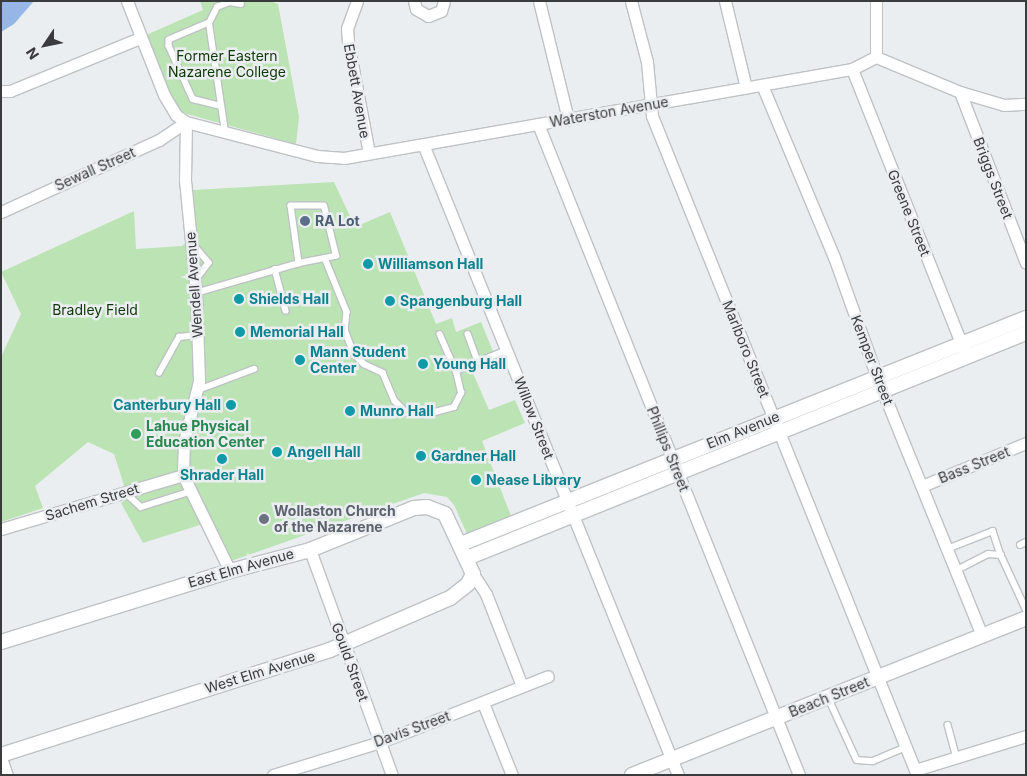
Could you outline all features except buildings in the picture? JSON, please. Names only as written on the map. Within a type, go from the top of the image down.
[{"type":"street","points":[[127,1],[140,38],[170,106],[186,122]]},
{"type":"street","name":"Ebbett Avenue","points":[[357,1],[348,28],[348,42],[368,153]]},
{"type":"street","points":[[414,1],[416,9],[428,16],[441,11],[444,1]]},
{"type":"street","points":[[539,1],[568,119]]},
{"type":"street","name":"Marlboro Street","points":[[631,1],[647,62],[652,116],[916,772]]},
{"type":"street","points":[[725,1],[746,88]]},
{"type":"street","points":[[876,1],[876,58],[960,92],[1004,105],[1026,104]]},
{"type":"street","points":[[1,91],[10,91],[140,38]]},
{"type":"street","name":"Waterston Avenue","points":[[186,122],[317,156],[344,158],[852,69],[876,58]]},
{"type":"street","name":"Greene Street","points":[[852,69],[964,350]]},
{"type":"street","name":"Kemper Street","points":[[762,85],[834,258],[880,383],[982,635]]},
{"type":"street","name":"Briggs Street","points":[[960,92],[1026,263]]},
{"type":"street","name":"Sewall Street","points":[[1,212],[159,140],[186,122]]},
{"type":"street","name":"Wendell Avenue","points":[[186,122],[185,180],[196,287],[198,390],[184,442],[182,476],[230,571]]},
{"type":"street","name":"Phillips Street","points":[[538,124],[799,775]]},
{"type":"street","name":"Willow Street","points":[[423,144],[678,775]]},
{"type":"street","name":"Elm Avenue","points":[[461,544],[773,418],[880,383],[964,350],[1026,318]]},
{"type":"street","name":"Elm Avenue","points":[[964,350],[1026,333]]},
{"type":"street","name":"Elm Avenue","points":[[467,558],[678,474],[778,431],[880,383]]},
{"type":"street","name":"Bass Street","points":[[922,486],[1026,444]]},
{"type":"street","name":"Sachem Street","points":[[1,529],[124,491],[182,476]]},
{"type":"street","name":"East Elm Avenue","points":[[1,642],[230,571],[310,550],[414,508],[427,507],[445,514],[461,544]]},
{"type":"street","points":[[461,544],[473,574],[486,594],[522,686]]},
{"type":"street","name":"Gould Street","points":[[310,550],[392,775]]},
{"type":"street","name":"West Elm Avenue","points":[[1,757],[330,650],[450,598],[468,584],[473,574]]},
{"type":"street","name":"Beach Street","points":[[632,775],[1026,618]]},
{"type":"street","name":"Davis Street","points":[[273,775],[380,742],[548,676]]},
{"type":"street","points":[[483,703],[512,775]]},
{"type":"street","points":[[916,772],[1026,736]]},
{"type":"street","points":[[1,757],[6,775]]},
{"type":"lane","points":[[225,132],[209,23],[217,7],[230,2],[241,4]]},
{"type":"lane","points":[[209,23],[169,40],[169,46],[193,99],[221,106]]},
{"type":"lane","points":[[196,287],[336,256],[324,206],[291,206],[299,263]]},
{"type":"lane","points":[[325,258],[347,312],[345,330],[354,354],[364,364],[383,373],[395,400],[406,412],[424,415],[454,407],[460,393],[456,371],[440,334]]},
{"type":"lane","points":[[274,270],[286,311]]},
{"type":"lane","points":[[468,334],[478,361]]},
{"type":"lane","points":[[159,373],[179,337],[198,335]]},
{"type":"lane","points":[[456,371],[507,350]]},
{"type":"lane","points":[[198,390],[254,369]]},
{"type":"lane","points":[[124,491],[141,507],[189,492]]},
{"type":"lane","points":[[947,548],[993,531],[1001,556],[1026,608]]},
{"type":"lane","points":[[955,571],[988,554],[1001,556]]},
{"type":"lane","points":[[828,697],[856,760],[873,761],[906,747]]},
{"type":"lane","points":[[948,725],[957,758]]},
{"type":"green space","name":"Former Eastern Nazarene College","points":[[200,1],[270,1],[278,4],[299,117],[296,144],[187,114],[176,108],[144,36],[203,10]]},
{"type":"green space","name":"Bradley Field","points":[[334,182],[355,227],[390,212],[436,324],[452,318],[456,332],[481,322],[497,361],[472,371],[489,410],[515,400],[525,423],[482,441],[511,516],[467,534],[454,505],[447,497],[424,493],[231,561],[209,522],[143,543],[121,503],[128,498],[114,454],[88,442],[35,486],[43,508],[1,522],[1,357],[21,314],[1,272],[134,211],[136,249],[182,246],[196,234],[193,190]]},
{"type":"water","points":[[1,1],[34,1],[14,24],[1,32]]},
{"type":"place","name":"RA Lot","points":[[305,221]]},
{"type":"place","name":"Williamson Hall","points":[[368,264]]},
{"type":"place","name":"Shields Hall","points":[[239,299]]},
{"type":"place","name":"Spangenburg Hall","points":[[390,301]]},
{"type":"place","name":"Memorial Hall","points":[[240,332]]},
{"type":"place","name":"Mann Student Center","points":[[300,360]]},
{"type":"place","name":"Young Hall","points":[[423,364]]},
{"type":"place","name":"Canterbury Hall","points":[[231,405]]},
{"type":"place","name":"Munro Hall","points":[[350,411]]},
{"type":"place","name":"Lahue Physical Education Center","points":[[136,434]]},
{"type":"place","name":"Angell Hall","points":[[277,452]]},
{"type":"place","name":"Gardner Hall","points":[[421,456]]},
{"type":"place","name":"Shrader Hall","points":[[222,459]]},
{"type":"place","name":"Nease Library","points":[[476,480]]},
{"type":"place","name":"Wollaston Church of the Nazarene","points":[[264,519]]}]
